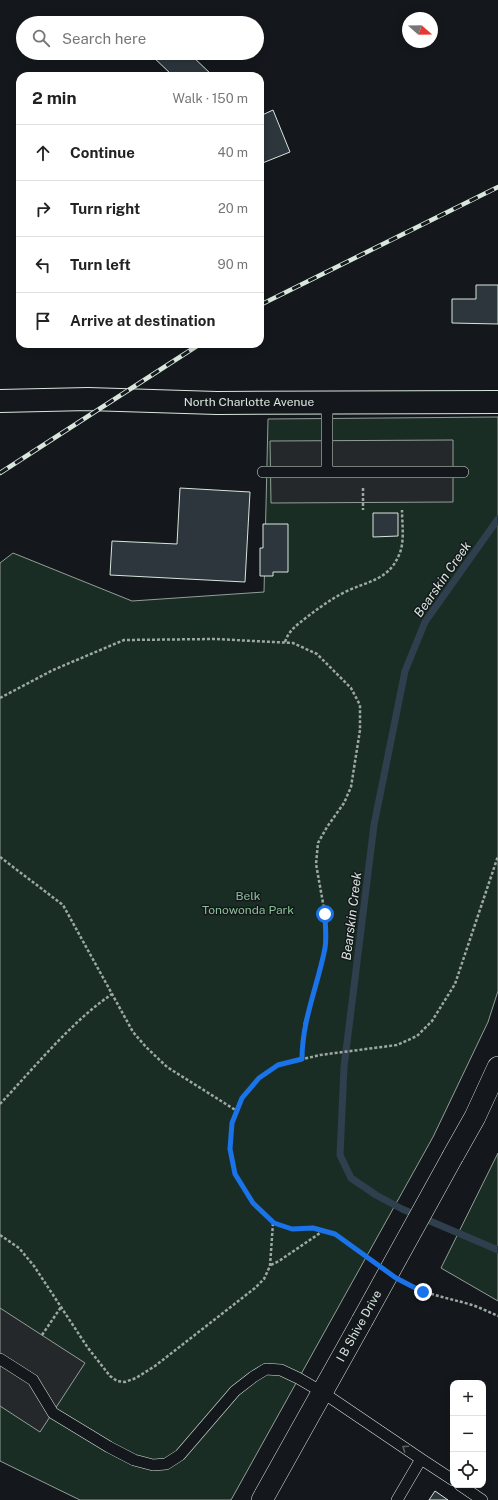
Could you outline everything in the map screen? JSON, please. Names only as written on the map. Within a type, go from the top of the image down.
[{"type":"main road","name":"North Charlotte Avenue","points":[[0,401],[88,399],[217,403],[498,402]]},
{"type":"street","name":"I B Shive Drive","points":[[262,1500],[475,1117],[498,1067]]},
{"type":"lane","points":[[327,403],[327,472]]},
{"type":"lane","points":[[263,472],[463,472]]},
{"type":"lane","points":[[0,1359],[34,1380],[53,1413],[109,1447],[134,1460],[153,1465],[166,1464],[180,1454],[235,1391],[266,1369],[281,1370],[322,1392],[450,1478]]},
{"type":"lane","points":[[397,1500],[421,1459]]},
{"type":"lane","points":[[464,1488],[482,1500]]},
{"type":"path","points":[[285,642],[292,629],[324,604],[355,587],[369,584],[381,577],[393,565],[402,545],[402,510]]},
{"type":"path","points":[[0,698],[53,670],[124,640],[215,639],[293,643],[317,654],[351,688],[360,705],[360,730],[351,787],[344,803],[318,843],[316,864],[325,914],[325,946],[317,983],[305,1022],[302,1059]]},
{"type":"path","points":[[372,1261],[335,1234],[313,1228],[292,1229],[274,1223],[253,1203],[235,1174],[230,1149],[232,1123],[242,1098],[259,1078],[278,1065],[320,1055],[397,1045],[417,1036],[432,1021],[455,984],[498,856]]},
{"type":"path","points":[[0,857],[63,905],[133,1032],[146,1047],[167,1067],[236,1111]]},
{"type":"path","points":[[0,1104],[62,1037],[99,1002],[112,994]]},
{"type":"path","points":[[0,1235],[19,1248],[34,1266],[88,1348],[110,1376],[117,1381],[125,1382],[136,1378],[155,1366],[255,1288],[264,1279],[270,1266],[274,1223]]},
{"type":"path","points":[[270,1266],[323,1231]]},
{"type":"path","points":[[403,1282],[423,1292],[450,1300],[471,1304],[498,1316]]},
{"type":"path","points":[[42,1335],[61,1307]]},
{"type":"green space","name":"Belk Tonowonda Park","points":[[498,417],[498,991],[488,1022],[433,1137],[231,1500],[80,1500],[0,1461],[0,563],[13,553],[132,601],[264,592],[268,419]]},
{"type":"green space","points":[[498,1153],[498,1301],[441,1268]]},
{"type":"shaded area","points":[[453,440],[453,502],[271,503],[270,441]]},
{"type":"shaded area","points":[[0,1308],[85,1363],[40,1432],[0,1406]]},
{"type":"building","points":[[156,60],[196,60],[209,72],[169,72]]},
{"type":"building","points":[[273,110],[290,152],[264,162],[264,114]]},
{"type":"building","points":[[476,285],[498,285],[498,324],[452,323],[452,299],[476,299]]},
{"type":"building","points":[[180,488],[250,492],[245,582],[110,575],[112,541],[177,544]]},
{"type":"building","points":[[373,513],[398,513],[398,536],[373,537]]},
{"type":"building","points":[[263,524],[288,524],[288,572],[273,572],[273,576],[260,576],[260,548],[263,548]]},
{"type":"building","points":[[435,1491],[448,1500],[429,1500]]},
{"type":"waterway","name":"Bearskin Creek","points":[[498,519],[425,622],[405,671],[374,825],[344,1067],[340,1155],[351,1178],[376,1195],[402,1209],[498,1250]]},
{"type":"railway","points":[[264,303],[498,187]]},
{"type":"railway","points":[[0,473],[194,348]]},
{"type":"route","points":[[325,914],[325,946],[317,983],[305,1022],[302,1059],[278,1065],[259,1078],[242,1098],[232,1123],[230,1149],[235,1174],[253,1203],[274,1223],[292,1229],[313,1228],[335,1234],[396,1278],[423,1292]]}]
